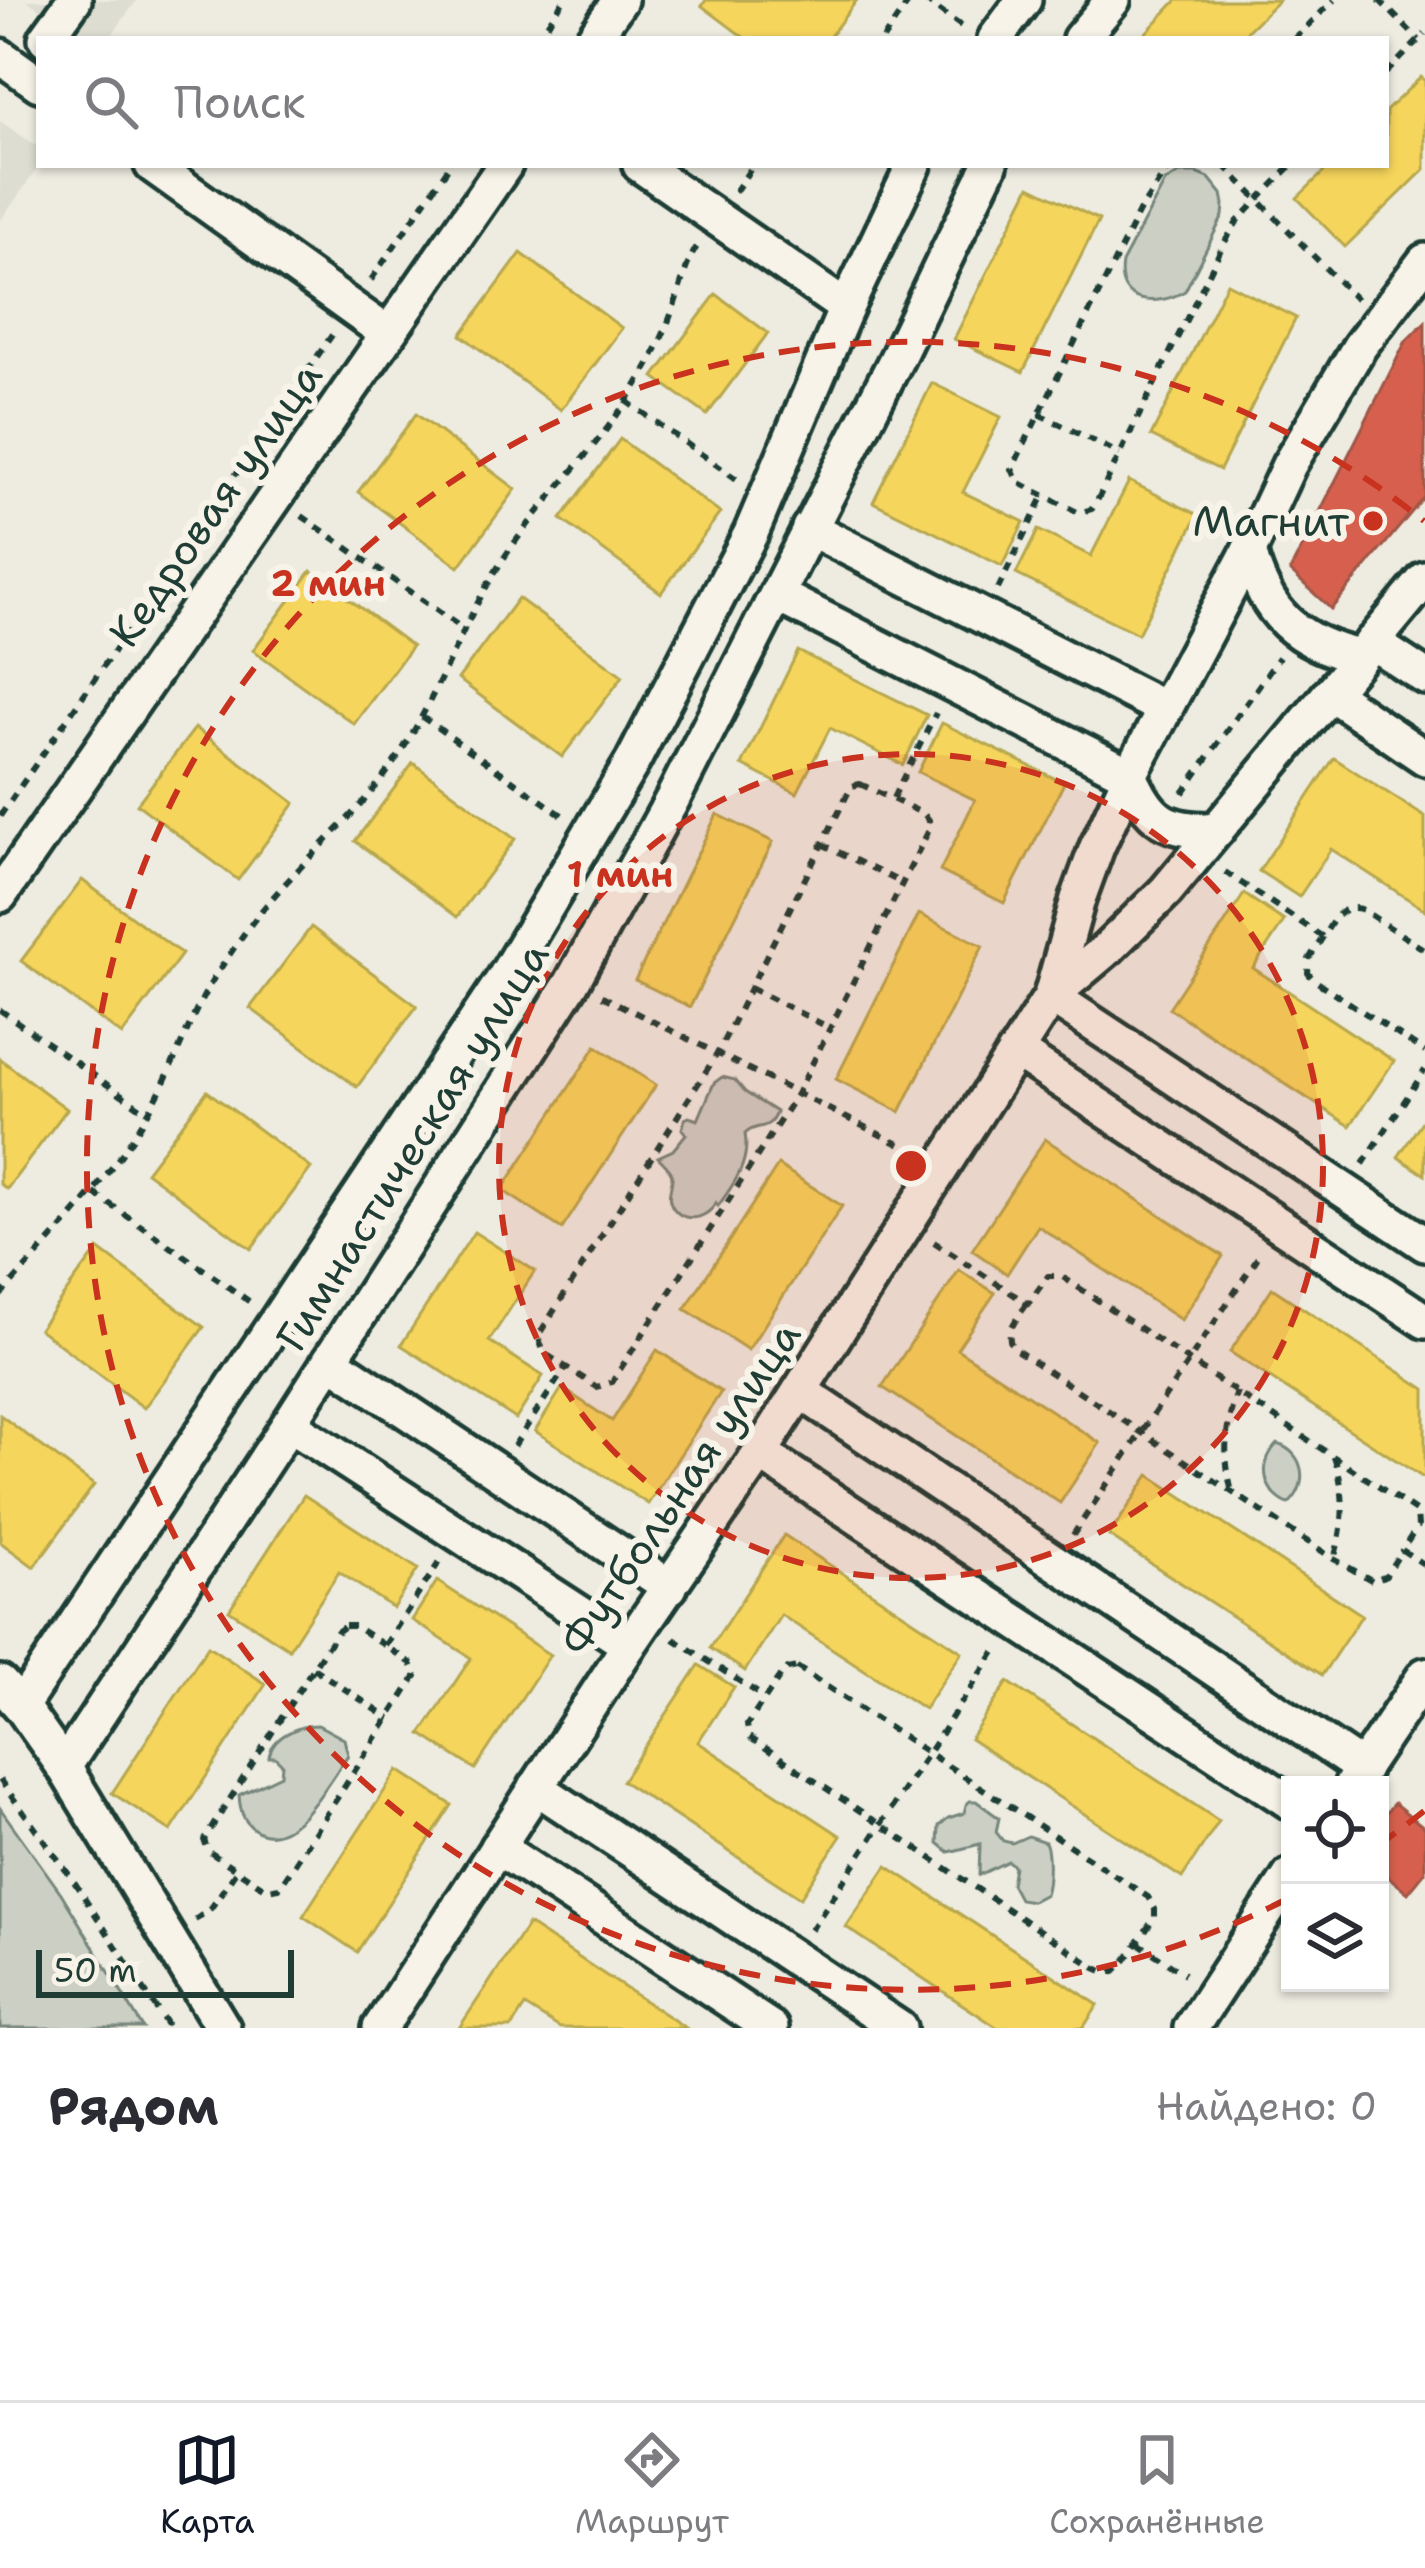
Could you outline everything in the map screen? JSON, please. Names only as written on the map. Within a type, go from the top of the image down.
[{"type":"street","points":[[48,36],[74,0]]},
{"type":"street","points":[[595,36],[620,0]]},
{"type":"street","points":[[996,36],[1024,0]]},
{"type":"street","points":[[1083,36],[1113,0]]},
{"type":"street","points":[[156,168],[388,334]]},
{"type":"street","name":"Кедровая улица","points":[[0,895],[503,168]]},
{"type":"street","points":[[644,168],[846,308]]},
{"type":"street","name":"Гимнастическая улица","points":[[10,1694],[277,1320],[503,980],[590,834],[752,533],[846,308],[913,168]]},
{"type":"street","name":"Гимнастическая улица","points":[[64,1767],[572,982],[777,595],[989,168]]},
{"type":"street","name":"Футбольная улица","points":[[1052,995],[1078,899],[1130,775],[1249,551],[1289,464],[1360,346],[1425,261]]},
{"type":"street","points":[[809,527],[1165,709]]},
{"type":"street","points":[[1249,551],[1269,603],[1297,632],[1333,651],[1366,650],[1425,677]]},
{"type":"street","name":"Футбольная улица","points":[[380,2028],[760,1453],[1052,995],[1166,891],[1425,579]]},
{"type":"street","points":[[777,595],[1130,775],[1141,800],[1164,821],[1207,842]]},
{"type":"street","points":[[1330,693],[1425,758]]},
{"type":"street","points":[[503,980],[553,1011]]},
{"type":"street","points":[[1052,995],[1425,1244]]},
{"type":"street","points":[[1016,1051],[1425,1321]]},
{"type":"street","points":[[330,1360],[670,1588]]},
{"type":"street","points":[[800,1391],[1356,1776]]},
{"type":"street","points":[[289,1424],[638,1633]]},
{"type":"street","points":[[760,1453],[1281,1796]]},
{"type":"street","points":[[1358,1776],[1425,1675]]},
{"type":"street","points":[[10,1694],[64,1767],[223,2028]]},
{"type":"street","points":[[536,1787],[899,2028]]},
{"type":"street","points":[[497,1847],[771,2028]]},
{"type":"street","points":[[1190,2028],[1285,1884]]},
{"type":"path","points":[[539,36],[563,0]]},
{"type":"path","points":[[885,36],[910,0]]},
{"type":"path","points":[[924,0],[976,36]]},
{"type":"path","points":[[1297,36],[1334,0]]},
{"type":"path","points":[[1379,0],[1422,37],[1389,70]]},
{"type":"path","points":[[0,816],[448,168]]},
{"type":"path","points":[[1168,168],[1139,212],[1015,461],[1013,476],[1018,482],[1079,513],[1092,509],[1223,244],[1237,222],[1289,168]]},
{"type":"path","points":[[1227,168],[1378,322]]},
{"type":"path","points":[[0,1296],[94,1193],[148,1113],[217,972],[260,913],[382,780],[422,717],[489,583],[516,540],[626,401],[656,351],[693,253]]},
{"type":"path","points":[[626,401],[766,499]]},
{"type":"path","points":[[1039,414],[1120,454]]},
{"type":"path","points":[[274,497],[466,631]]},
{"type":"path","points":[[1164,821],[1297,632]]},
{"type":"path","points":[[422,717],[590,834]]},
{"type":"path","points":[[866,785],[929,820],[797,1094],[612,1382],[597,1387],[544,1352],[538,1336],[717,1054],[822,844],[852,786],[866,785]]},
{"type":"path","points":[[1207,842],[1323,937]]},
{"type":"path","points":[[822,844],[902,883]]},
{"type":"path","points":[[1425,950],[1361,908],[1352,907],[1338,913],[1309,959],[1308,973],[1425,1052]]},
{"type":"path","points":[[572,982],[943,1166]]},
{"type":"path","points":[[750,988],[830,1028]]},
{"type":"path","points":[[0,1010],[148,1113]]},
{"type":"path","points":[[94,1193],[277,1320]]},
{"type":"path","points":[[906,1224],[1028,1304]]},
{"type":"path","points":[[1061,1276],[1417,1512],[1418,1526],[1386,1574],[1373,1581],[1013,1348],[1009,1333],[1028,1304],[1044,1279],[1061,1276]]},
{"type":"path","points":[[1232,1491],[1225,1442],[1228,1416],[1238,1392]]},
{"type":"path","points":[[1334,1455],[1345,1507],[1334,1558]]},
{"type":"path","points":[[1402,1550],[1425,1564]]},
{"type":"path","points":[[355,1626],[411,1663],[416,1676],[390,1718],[279,1888],[268,1890],[208,1851],[207,1832],[337,1632],[355,1626]]},
{"type":"path","points":[[638,1633],[765,1698]]},
{"type":"path","points":[[797,1667],[1148,1897],[1155,1917],[1114,1971],[1096,1968],[749,1738],[747,1725],[765,1698],[781,1675],[797,1667]]},
{"type":"path","points":[[313,1668],[390,1718]]},
{"type":"path","points":[[0,1780],[73,1880],[169,2028]]},
{"type":"path","points":[[165,1935],[208,1912],[236,1870]]},
{"type":"path","points":[[1138,1943],[1214,1993]]},
{"type":"shaded area","points":[[27,0],[137,0],[111,36],[77,36]]},
{"type":"shaded area","points":[[0,121],[36,146],[38,168],[0,221]]},
{"type":"shaded area","points":[[1180,173],[1209,178],[1222,194],[1223,216],[1185,291],[1151,301],[1140,299],[1125,288],[1122,263],[1165,182]]},
{"type":"shaded area","points":[[722,1077],[735,1080],[776,1112],[770,1123],[745,1134],[743,1163],[718,1206],[699,1217],[685,1217],[670,1201],[671,1172],[658,1157],[673,1150],[686,1134],[682,1129],[685,1119],[698,1120],[714,1083]]},
{"type":"shaded area","points":[[1277,1444],[1294,1454],[1301,1470],[1300,1488],[1288,1504],[1273,1492],[1266,1477],[1267,1460]]},
{"type":"shaded area","points":[[318,1725],[344,1739],[348,1755],[295,1824],[268,1834],[254,1829],[242,1814],[239,1795],[281,1775],[282,1764],[269,1757],[281,1738]]},
{"type":"shaded area","points":[[970,1801],[999,1818],[996,1832],[1003,1841],[1012,1843],[1028,1836],[1045,1842],[1045,1894],[1032,1901],[1019,1899],[1011,1884],[1014,1866],[1008,1861],[979,1875],[980,1844],[949,1852],[938,1843],[939,1826],[964,1813]]},
{"type":"shaded area","points":[[0,1808],[61,1893],[143,2028],[0,2028]]},
{"type":"building: Жильё","points":[[706,0],[857,0],[830,36],[742,36],[702,6]]},
{"type":"building: Жильё","points":[[1177,0],[1279,0],[1242,36],[1143,36]]},
{"type":"building: Жильё","points":[[1421,77],[1425,81],[1425,169],[1345,247],[1297,198],[1328,168],[1389,168],[1389,108]]},
{"type":"building: Жильё","points":[[1030,186],[1099,220],[1023,372],[954,339]]},
{"type":"building: Жильё","points":[[521,253],[622,328],[561,410],[461,335]]},
{"type":"building: Жильё","points":[[1227,283],[1296,318],[1220,470],[1151,436]]},
{"type":"building: Жильё","points":[[716,294],[768,333],[707,415],[654,377]]},
{"type":"building: Жильё","points":[[932,383],[1001,417],[963,492],[1024,522],[1002,566],[873,502]]},
{"type":"building: Жильё","points":[[416,414],[516,489],[459,567],[358,492]]},
{"type":"building: Жильё","points":[[620,439],[720,513],[661,593],[561,519]]},
{"type":"building: Жильё","points":[[1129,481],[1198,515],[1138,634],[1016,574],[1038,530],[1091,556]]},
{"type":"building: Жильё","points":[[311,571],[412,646],[354,724],[253,650]]},
{"type":"building: Жильё","points":[[518,598],[623,676],[562,757],[458,679]]},
{"type":"building: Жильё","points":[[798,651],[927,715],[903,765],[830,728],[797,793],[742,765]]},
{"type":"building: Жильё","points":[[942,723],[1064,783],[1004,903],[940,871],[975,800],[918,772]]},
{"type":"building: Жильё","points":[[195,728],[295,803],[238,880],[137,804]]},
{"type":"building: Жильё","points":[[1334,758],[1425,817],[1425,910],[1331,849],[1299,897],[1259,871]]},
{"type":"building: Жильё","points":[[413,763],[515,839],[457,917],[355,841]]},
{"type":"building: Жильё","points":[[717,814],[773,842],[690,1007],[635,980]]},
{"type":"building: Жильё","points":[[82,880],[182,954],[122,1035],[21,961]]},
{"type":"building: Жильё","points":[[1244,894],[1284,921],[1253,968],[1394,1061],[1350,1126],[1169,1008]]},
{"type":"building: Жильё","points":[[919,914],[983,946],[900,1112],[836,1079]]},
{"type":"building: Жильё","points":[[311,927],[417,1006],[357,1087],[250,1008]]},
{"type":"building: Жильё","points":[[596,1046],[656,1085],[562,1229],[502,1190]]},
{"type":"building: Жильё","points":[[0,1059],[67,1109],[7,1189],[0,1184]]},
{"type":"building: Жильё","points":[[207,1091],[311,1168],[251,1249],[146,1172]]},
{"type":"building: Жильё","points":[[1425,1117],[1425,1175],[1398,1157]]},
{"type":"building: Жильё","points":[[1045,1139],[1223,1256],[1181,1320],[1038,1226],[1007,1274],[972,1250]]},
{"type":"building: Жильё","points":[[778,1165],[842,1206],[748,1350],[685,1309]]},
{"type":"building: Жильё","points":[[474,1232],[535,1271],[489,1341],[543,1376],[516,1419],[401,1345]]},
{"type":"building: Жильё","points":[[98,1249],[204,1327],[144,1408],[39,1329]]},
{"type":"building: Жильё","points":[[959,1270],[995,1293],[957,1349],[1100,1443],[1060,1503],[882,1387]]},
{"type":"building: Жильё","points":[[1272,1288],[1425,1389],[1425,1479],[1230,1352]]},
{"type":"building: Жильё","points":[[657,1350],[721,1392],[648,1504],[535,1431],[562,1388],[612,1421]]},
{"type":"building: Жильё","points":[[0,1415],[94,1485],[34,1567],[0,1542]]},
{"type":"building: Жильё","points":[[1149,1475],[1362,1615],[1322,1675],[1109,1536]]},
{"type":"building: Жильё","points":[[304,1495],[418,1569],[393,1608],[339,1572],[289,1649],[229,1610]]},
{"type":"building: Жильё","points":[[784,1535],[962,1652],[924,1709],[781,1615],[745,1671],[710,1648]]},
{"type":"building: Жильё","points":[[437,1581],[550,1655],[475,1769],[421,1734],[471,1658],[412,1620]]},
{"type":"building: Жильё","points":[[208,1646],[266,1684],[171,1831],[112,1793]]},
{"type":"building: Жильё","points":[[699,1665],[734,1687],[698,1742],[841,1836],[800,1898],[622,1781]]},
{"type":"building: Жильё","points":[[1008,1682],[1219,1821],[1182,1878],[970,1739]]},
{"type":"building: Жильё","points":[[398,1770],[452,1805],[357,1952],[303,1916]]},
{"type":"building: Жильё","points":[[887,1866],[1098,2005],[1083,2028],[998,2028],[846,1927]]},
{"type":"building: Жильё","points":[[528,1924],[686,2028],[560,2028],[525,2006],[511,2028],[459,2028]]},
{"type":"building: Торговля","points":[[1425,322],[1425,496],[1331,609],[1290,571],[1406,341]]},
{"type":"building: Торговля","points":[[1394,1803],[1425,1828],[1425,1872],[1408,1893],[1389,1877],[1389,1809]]},
{"type":"place","name":"Магнит","points":[[1373,521]]}]
